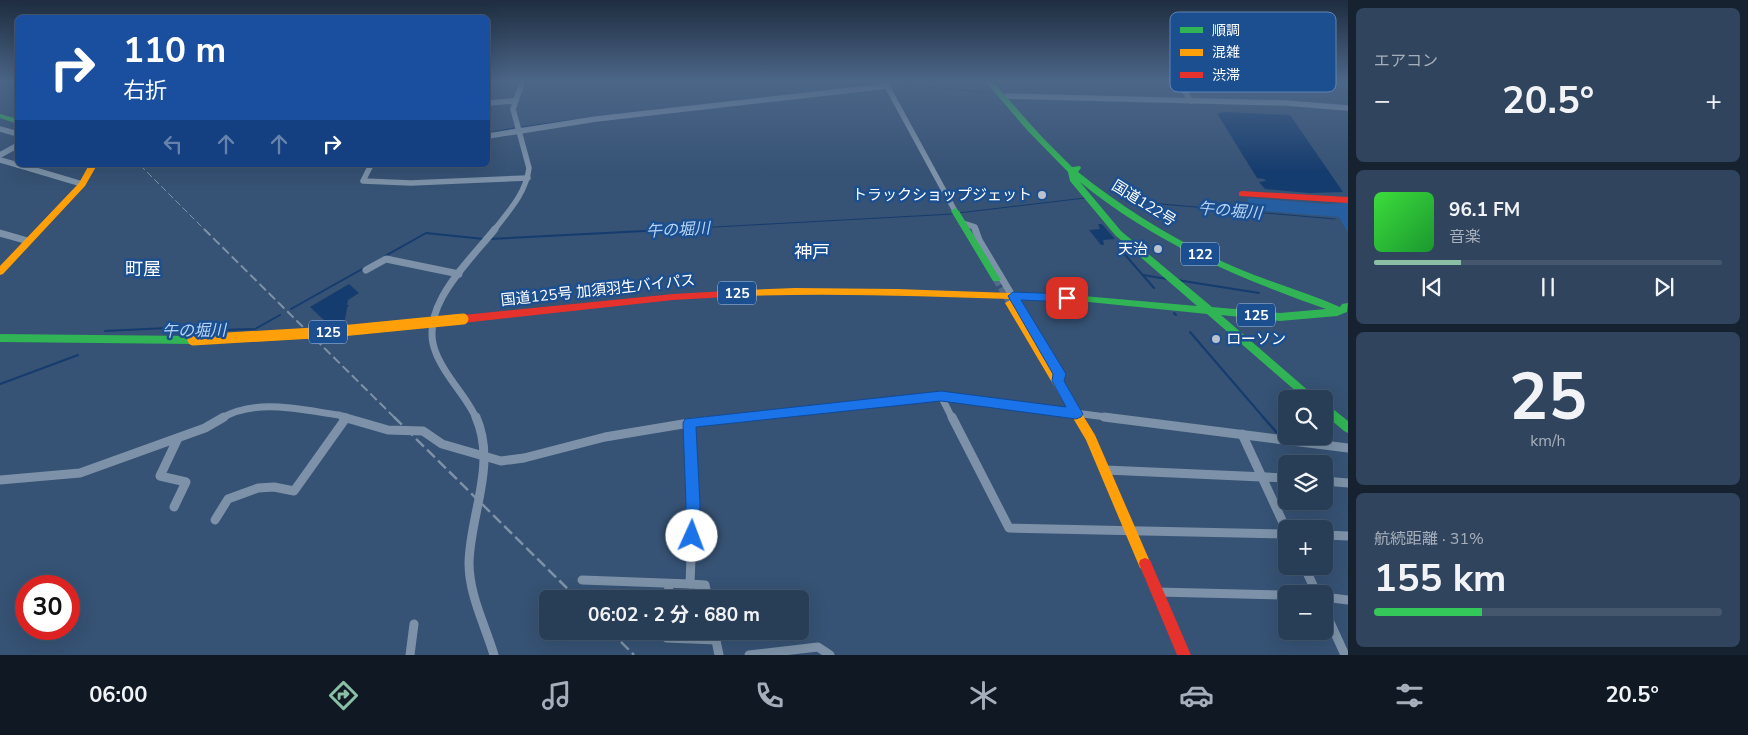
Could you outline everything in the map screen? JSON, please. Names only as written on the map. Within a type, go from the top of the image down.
[{"type":"main road","name":"国道122号","points":[[1013,111],[1074,170],[1133,216],[1224,266],[1299,297],[1346,309]]},
{"type":"main road","name":"国道122号","points":[[1020,111],[1074,170],[1138,214],[1197,247],[1346,309]]},
{"type":"main road","points":[[0,116],[15,121]]},
{"type":"main road","points":[[0,272],[82,184],[92,167]]},
{"type":"main road","points":[[1074,170],[1073,179],[1118,233],[1302,390]]},
{"type":"main road","points":[[1242,194],[1348,200]]},
{"type":"main road","points":[[955,211],[996,279]]},
{"type":"main road","name":"国道125号 加須羽生バイパス","points":[[0,338],[193,340],[322,333],[719,294],[843,291],[1208,310],[1280,317],[1346,309]]},
{"type":"main road","points":[[1299,297],[1308,306],[1305,315]]},
{"type":"main road","points":[[1012,299],[1106,470],[1184,655]]},
{"type":"main road","points":[[1333,416],[1348,428]]},
{"type":"street","points":[[494,655],[487,630],[474,599],[469,570],[470,547],[484,458],[483,433],[477,418],[436,354],[429,333],[432,315],[436,306],[520,197],[528,178],[528,162],[512,111]]},
{"type":"street","points":[[490,136],[518,130],[671,111]]},
{"type":"street","points":[[902,111],[955,211]]},
{"type":"street","points":[[0,129],[15,133]]},
{"type":"street","points":[[0,155],[15,146]]},
{"type":"street","points":[[0,160],[15,164]]},
{"type":"street","points":[[25,167],[82,184]]},
{"type":"street","points":[[370,167],[363,181],[411,183],[528,178]]},
{"type":"street","points":[[962,223],[976,228],[979,240],[1012,299]]},
{"type":"street","points":[[0,233],[28,241]]},
{"type":"street","points":[[366,270],[386,259],[459,274]]},
{"type":"street","points":[[941,396],[1009,528],[1278,534]]},
{"type":"street","points":[[0,480],[80,473],[205,428],[236,410],[268,406],[339,415],[388,430],[423,431],[442,444],[484,458],[508,461],[587,441],[689,423],[941,396],[1348,448]]},
{"type":"street","points":[[215,520],[228,499],[258,488],[274,487],[294,491],[346,418]]},
{"type":"street","points":[[689,423],[693,504],[690,584]]},
{"type":"street","points":[[1242,434],[1282,520]]},
{"type":"street","points":[[174,507],[186,482],[160,476],[178,438]]},
{"type":"street","points":[[1106,470],[1278,477]]},
{"type":"street","points":[[1333,482],[1348,483]]},
{"type":"street","points":[[1333,535],[1348,536]]},
{"type":"street","points":[[582,580],[705,585],[706,590]]},
{"type":"street","points":[[669,584],[669,590]]},
{"type":"street","points":[[1157,592],[1278,595]]},
{"type":"street","points":[[1333,598],[1348,600]]},
{"type":"street","points":[[410,655],[414,624]]},
{"type":"street","points":[[1333,629],[1345,655]]},
{"type":"street","points":[[716,640],[719,655]]},
{"type":"street","points":[[749,655],[818,647],[830,655]]},
{"type":"shaded area","points":[[1219,113],[1290,115],[1343,192],[1309,193],[1265,189],[1259,182],[1266,181],[1257,178],[1218,115]]},
{"type":"shaded area","points":[[1247,199],[1326,204],[1348,203],[1348,233],[1339,217],[1253,210]]},
{"type":"shaded area","points":[[1098,224],[1102,224],[1115,239],[1103,240],[1104,245],[1101,245],[1089,230],[1100,229]]},
{"type":"shaded area","points":[[349,284],[359,293],[348,300],[347,305],[349,305],[345,320],[326,322],[310,307]]},
{"type":"waterway","points":[[522,127],[572,120]]},
{"type":"waterway","points":[[490,133],[514,128]]},
{"type":"waterway","name":"午の堀川","points":[[958,213],[1085,198]]},
{"type":"waterway","name":"午の堀川","points":[[1126,201],[1335,219]]},
{"type":"waterway","name":"午の堀川","points":[[660,230],[953,214]]},
{"type":"waterway","name":"午の堀川","points":[[489,239],[683,229]]},
{"type":"waterway","name":"午の堀川","points":[[385,256],[426,233],[484,239]]},
{"type":"waterway","points":[[1120,249],[1154,288]]},
{"type":"waterway","name":"午の堀川","points":[[291,309],[364,268]]},
{"type":"waterway","points":[[1143,275],[1167,279]]},
{"type":"waterway","points":[[1177,280],[1259,293]]},
{"type":"waterway","name":"午の堀川","points":[[105,331],[167,328],[189,331],[255,329],[280,315]]},
{"type":"waterway","points":[[1190,332],[1264,418]]},
{"type":"waterway","name":"午の堀川","points":[[0,384],[78,355]]},
{"type":"waterway","points":[[1263,417],[1278,434]]},
{"type":"tunnel","points":[[996,279],[1010,303]]},
{"type":"railway","points":[[142,167],[204,229]]},
{"type":"railway","points":[[204,229],[395,418]]},
{"type":"railway","points":[[394,417],[569,590]]},
{"type":"railway","points":[[619,640],[634,655]]},
{"type":"traffic: fast","points":[[1014,111],[1075,174],[1134,218],[1166,237],[1232,270],[1336,309]]},
{"type":"traffic: fast","points":[[0,116],[15,121]]},
{"type":"traffic: fast","points":[[1077,168],[1072,171],[1073,179],[1118,233],[1302,390]]},
{"type":"traffic: fast","points":[[955,211],[996,279]]},
{"type":"traffic: fast","points":[[1072,298],[1280,317],[1337,312],[1344,309],[1345,306]]},
{"type":"traffic: fast","points":[[0,338],[193,340]]},
{"type":"traffic: fast","points":[[1333,416],[1348,428]]},
{"type":"traffic: slow","points":[[0,272],[82,184],[92,167]]},
{"type":"traffic: slow","points":[[744,293],[795,291],[897,292],[1072,298]]},
{"type":"traffic: slow","points":[[1010,303],[1091,438],[1145,564]]},
{"type":"traffic: slow","points":[[193,340],[331,332],[463,319]]},
{"type":"traffic: jam","points":[[1242,194],[1348,200]]},
{"type":"traffic: jam","points":[[463,319],[673,297],[744,293]]},
{"type":"traffic: jam","points":[[1145,564],[1184,655]]},
{"type":"place","name":"トラックショップジェット","points":[[1042,195]]},
{"type":"place","name":"天治","points":[[1158,249]]},
{"type":"place","name":"ローソン","points":[[1216,339]]},
{"type":"district","name":"神戸","points":[[812,252]]},
{"type":"district","name":"町屋","points":[[143,269]]},
{"type":"route","points":[[692,536],[693,504],[689,423],[749,415],[941,396],[1076,414],[1058,381],[1060,374],[1013,296],[1067,298]]}]
